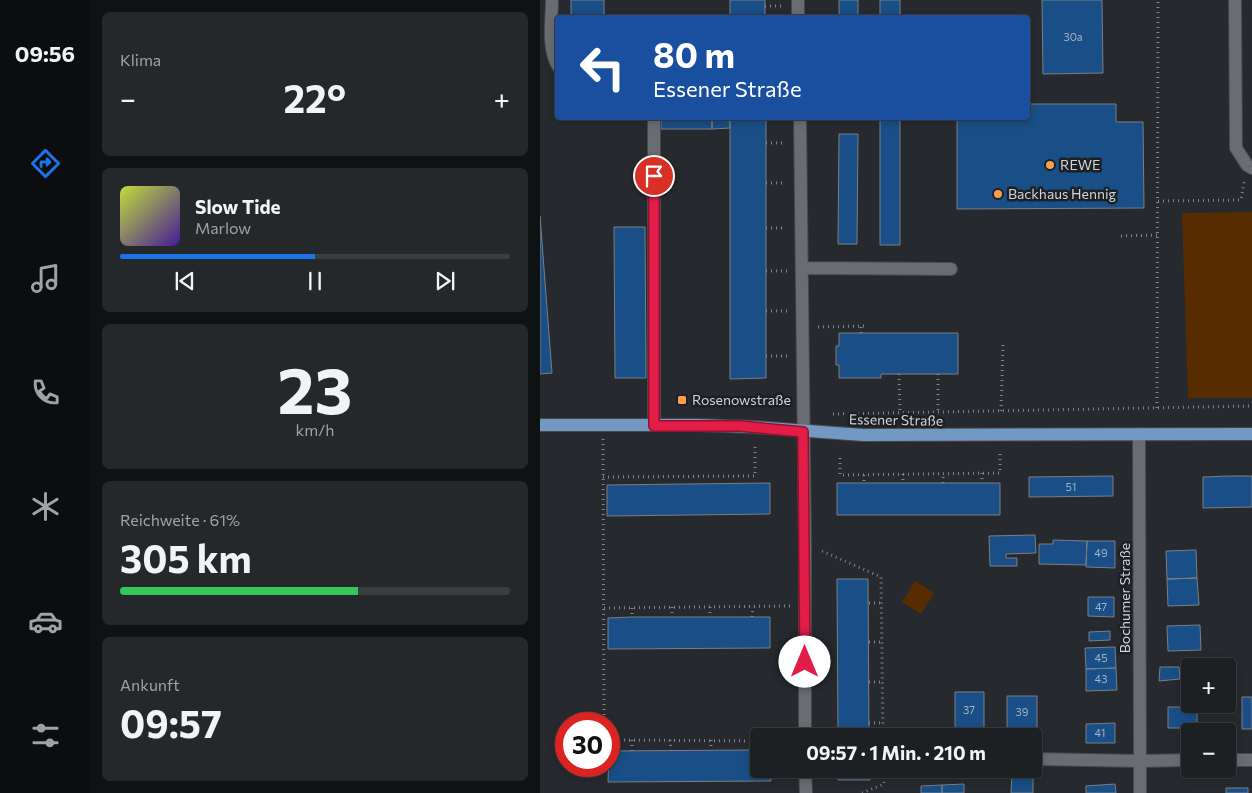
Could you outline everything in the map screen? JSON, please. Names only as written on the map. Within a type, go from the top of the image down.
[{"type":"main road","name":"Essener Straße","points":[[540,425],[697,425],[863,435],[1252,434]]},
{"type":"street","points":[[552,0],[552,42],[555,62]]},
{"type":"street","points":[[798,0],[798,15]]},
{"type":"street","points":[[1235,0],[1236,148],[1250,167]]},
{"type":"street","points":[[654,120],[654,426]]},
{"type":"street","points":[[800,120],[805,544],[804,728]]},
{"type":"street","points":[[802,268],[951,269]]},
{"type":"street","name":"Bochumer Straße","points":[[1139,434],[1140,793]]},
{"type":"street","points":[[1042,759],[1181,760]]},
{"type":"street","points":[[1236,760],[1252,760]]},
{"type":"street","points":[[805,778],[806,793]]},
{"type":"path","points":[[1157,408],[1158,0]]},
{"type":"path","points":[[1158,201],[1241,200],[1250,167]]},
{"type":"path","points":[[1121,236],[1157,236]]},
{"type":"path","points":[[802,327],[863,326],[861,333]]},
{"type":"path","points":[[1001,411],[1003,345]]},
{"type":"path","points":[[766,356],[802,356]]},
{"type":"path","points":[[899,374],[900,412]]},
{"type":"path","points":[[938,374],[938,412]]},
{"type":"path","points":[[833,414],[1252,406]]},
{"type":"path","points":[[603,426],[604,712]]},
{"type":"path","points":[[754,427],[755,483]]},
{"type":"path","points":[[840,458],[840,475],[1000,473],[1000,435]]},
{"type":"path","points":[[982,473],[982,483]]},
{"type":"path","points":[[903,474],[903,483]]},
{"type":"path","points":[[943,474],[943,483]]},
{"type":"path","points":[[864,475],[864,483]]},
{"type":"path","points":[[716,476],[716,483]]},
{"type":"path","points":[[603,477],[755,476]]},
{"type":"path","points":[[632,477],[633,484]]},
{"type":"path","points":[[675,477],[675,484]]},
{"type":"path","points":[[805,544],[881,577],[883,728]]},
{"type":"path","points":[[868,602],[881,603]]},
{"type":"path","points":[[752,606],[752,617]]},
{"type":"path","points":[[604,608],[805,606]]},
{"type":"path","points":[[672,607],[672,618]]},
{"type":"path","points":[[710,607],[710,617]]},
{"type":"path","points":[[632,608],[632,618]]},
{"type":"path","points":[[869,642],[882,642]]},
{"type":"path","points":[[869,682],[882,682]]},
{"type":"path","points":[[869,723],[883,723]]},
{"type":"path","points":[[620,740],[750,740]]},
{"type":"path","points":[[632,740],[632,751]]},
{"type":"path","points":[[670,740],[670,751]]},
{"type":"path","points":[[711,740],[711,750]]},
{"type":"path","points":[[862,793],[884,784],[884,778]]},
{"type":"shaded area","points":[[1252,212],[1252,398],[1188,398],[1182,213]]},
{"type":"shaded area","points":[[915,581],[934,593],[921,614],[902,602]]},
{"type":"building","points":[[571,0],[604,0],[604,15],[571,15]]},
{"type":"building","points":[[730,0],[765,0],[765,15],[730,15]]},
{"type":"building","points":[[839,0],[858,0],[858,15],[839,15]]},
{"type":"building","points":[[880,0],[900,0],[900,15],[880,15]]},
{"type":"building","points":[[1042,0],[1102,0],[1103,73],[1043,74]]},
{"type":"building","name":"REWE","points":[[1030,104],[1116,104],[1116,122],[1143,122],[1144,208],[957,209],[957,120],[1030,120]]},
{"type":"building","points":[[661,120],[712,120],[712,129],[661,129]]},
{"type":"building","points":[[712,120],[730,120],[730,128],[712,129]]},
{"type":"building","points":[[730,120],[766,120],[766,378],[730,379]]},
{"type":"building","points":[[880,120],[900,120],[900,245],[880,245]]},
{"type":"building","points":[[839,134],[858,134],[857,244],[838,244]]},
{"type":"building","points":[[540,216],[552,373],[540,374]]},
{"type":"building","points":[[614,227],[645,227],[646,378],[615,378]]},
{"type":"building","points":[[839,333],[958,333],[958,374],[881,374],[881,378],[839,378],[839,365],[836,365],[836,346],[839,346]]},
{"type":"building","points":[[1113,476],[1113,496],[1029,497],[1029,477]]},
{"type":"building","points":[[1252,476],[1252,507],[1203,508],[1203,477]]},
{"type":"building","points":[[770,483],[770,514],[607,516],[607,485]]},
{"type":"building","points":[[837,483],[1000,483],[1000,515],[837,515]]},
{"type":"building","points":[[1035,535],[1036,553],[1006,554],[1006,558],[1017,558],[1017,566],[990,566],[989,536]]},
{"type":"building","points":[[1053,540],[1087,541],[1086,565],[1039,564],[1039,544],[1053,544]]},
{"type":"building","points":[[1087,541],[1115,541],[1115,568],[1086,567]]},
{"type":"building","points":[[1196,550],[1197,578],[1167,579],[1166,551]]},
{"type":"building","points":[[1197,578],[1199,605],[1168,606],[1167,579]]},
{"type":"building","points":[[837,579],[868,579],[869,728],[838,728]]},
{"type":"building","points":[[1088,597],[1114,597],[1114,617],[1088,616]]},
{"type":"building","points":[[770,617],[770,648],[608,649],[608,618]]},
{"type":"building","points":[[1200,625],[1201,650],[1168,651],[1167,626]]},
{"type":"building","points":[[1110,631],[1110,640],[1089,641],[1089,632]]},
{"type":"building","points":[[1115,647],[1116,668],[1086,669],[1085,648]]},
{"type":"building","points":[[1160,667],[1179,667],[1180,679],[1159,681]]},
{"type":"building","points":[[1116,668],[1117,690],[1086,691],[1086,669]]},
{"type":"building","points":[[955,692],[984,692],[984,728],[955,728]]},
{"type":"building","points":[[1007,696],[1037,696],[1037,728],[1007,728]]},
{"type":"building","points":[[1242,697],[1252,697],[1252,729],[1242,729]]},
{"type":"building","points":[[1168,707],[1181,707],[1181,713],[1197,713],[1197,723],[1181,723],[1181,728],[1168,728]]},
{"type":"building","points":[[1115,723],[1115,743],[1086,743],[1086,724]]},
{"type":"building","points":[[750,750],[750,778],[771,778],[771,781],[608,782],[608,777],[620,777],[620,751]]},
{"type":"building","points":[[838,778],[870,778],[870,780],[838,780]]},
{"type":"building","points":[[1012,778],[1033,778],[1033,793],[1011,793]]},
{"type":"building","points":[[964,784],[964,793],[942,793],[942,785]]},
{"type":"building","points":[[1115,784],[1116,793],[1086,793],[1086,786]]},
{"type":"building","points":[[942,785],[942,793],[921,793],[921,786]]},
{"type":"building","points":[[1226,788],[1248,788],[1248,793],[1226,793]]},
{"type":"place","name":"REWE","points":[[1050,165]]},
{"type":"place","name":"Backhaus Hennig","points":[[998,194]]},
{"type":"place","name":"Rosenowstraße","points":[[682,400]]},
{"type":"route","points":[[654,176],[654,426],[739,426],[803,432],[805,662]]}]
